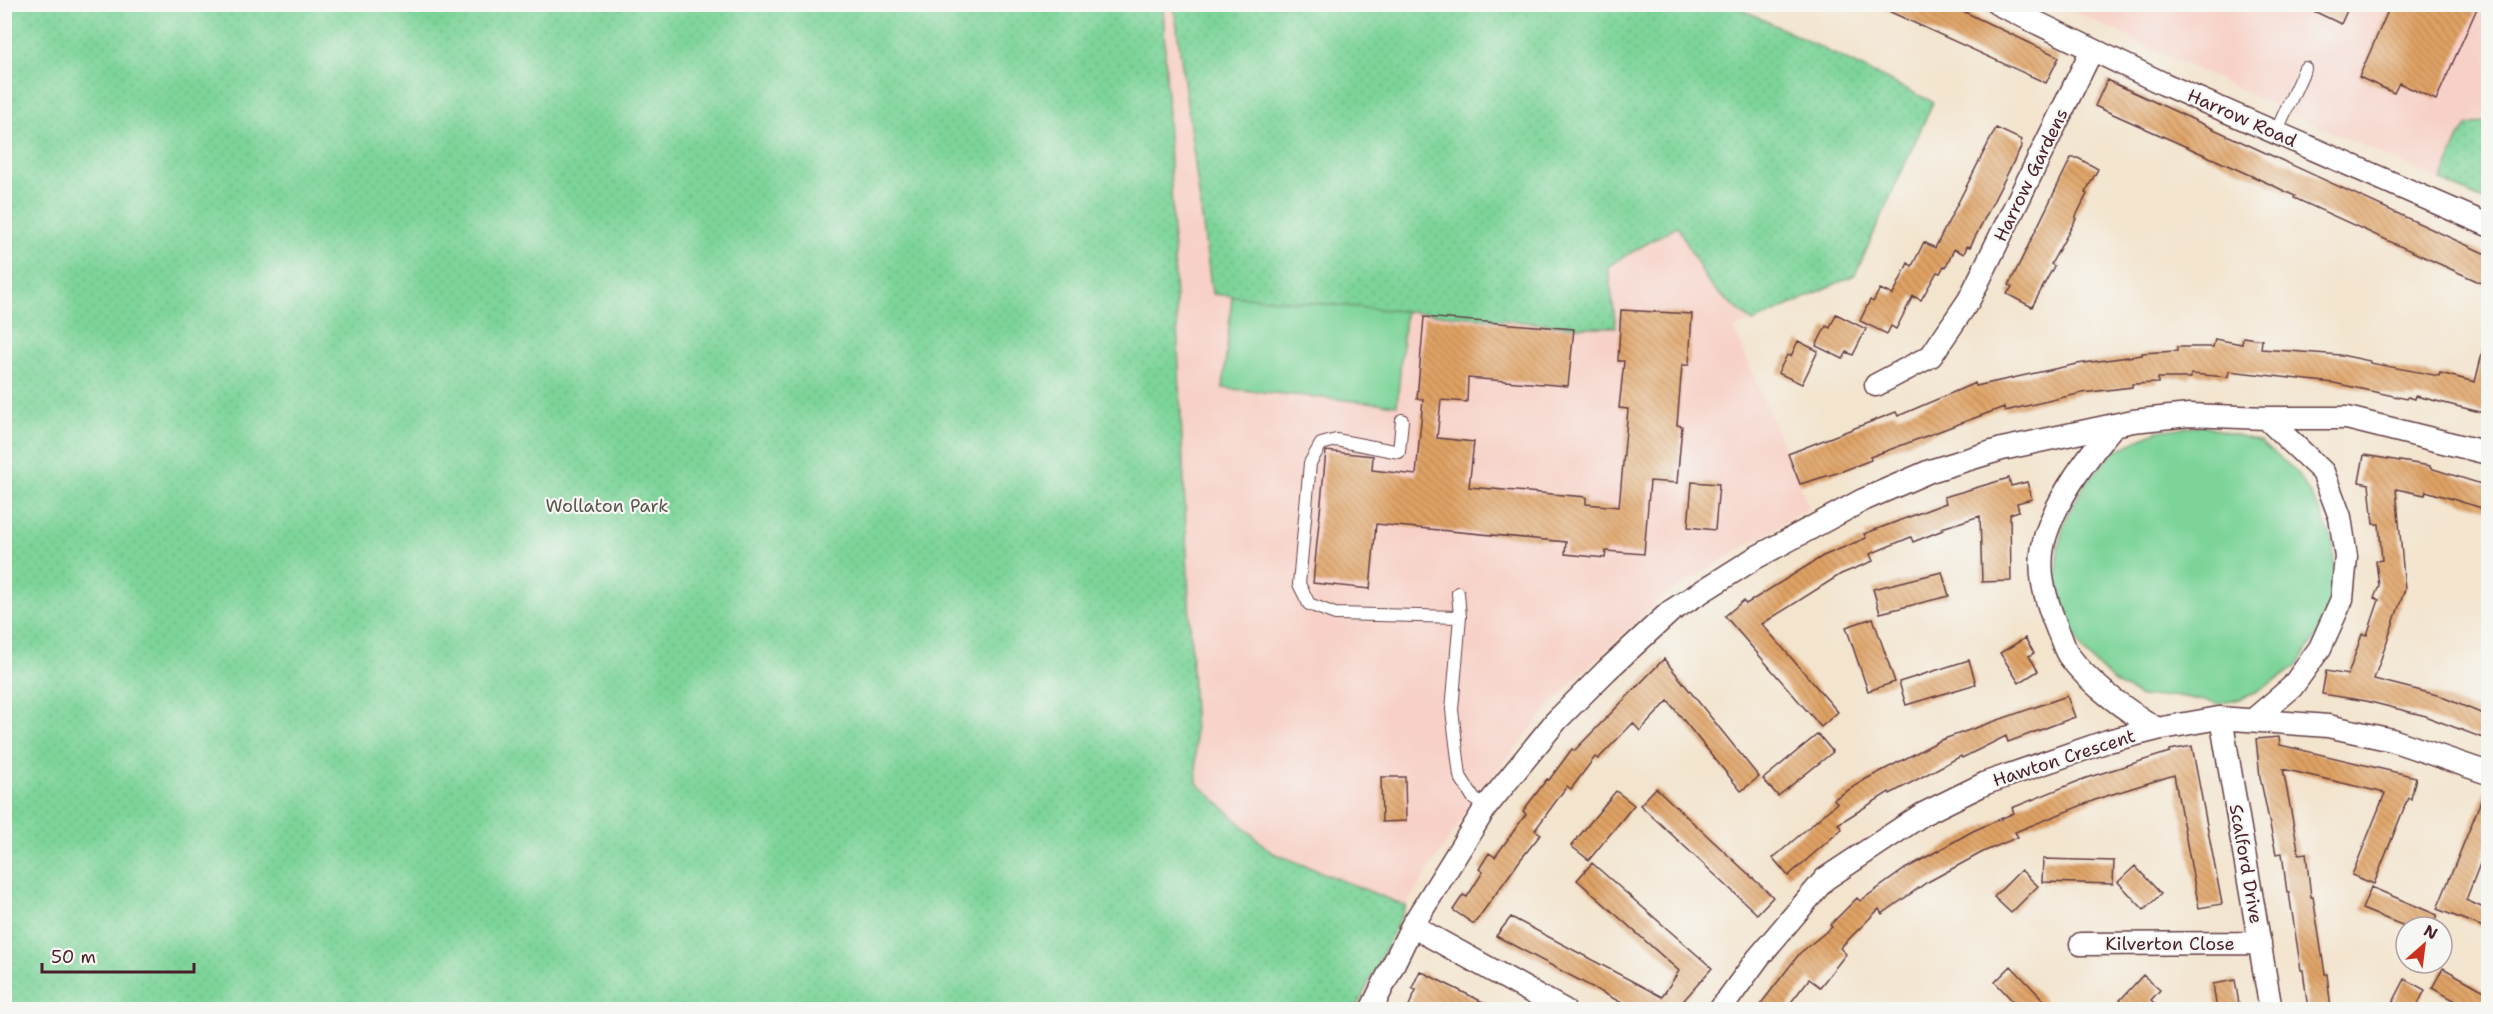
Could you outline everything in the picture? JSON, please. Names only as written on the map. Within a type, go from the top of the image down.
[{"type":"street","name":"Harrow Road","points":[[1998,4],[2092,50],[2488,225]]},
{"type":"street","name":"Harrow Gardens","points":[[1875,385],[1931,356],[1969,300],[2092,50]]},
{"type":"street","points":[[1371,1010],[1412,926],[1486,807],[1556,722],[1606,670],[1671,611],[1755,558],[1863,500],[1930,471],[2002,449],[2114,425],[2189,415],[2347,418],[2488,453]]},
{"type":"street","points":[[2253,720],[2292,687],[2319,648],[2342,599],[2346,557],[2340,517],[2323,472],[2266,418]]},
{"type":"street","points":[[2114,425],[2065,492],[2046,534],[2039,568],[2046,601],[2068,655],[2100,688],[2157,729]]},
{"type":"street","name":"Hawton Crescent","points":[[1720,1010],[1758,958],[1825,879],[1923,813],[1986,783],[2088,748],[2157,729],[2222,718],[2328,726],[2392,740],[2488,773]]},
{"type":"street","name":"Scalford Drive","points":[[2222,718],[2271,1010]]},
{"type":"street","points":[[1412,926],[1564,1010]]},
{"type":"street","name":"Kilverton Close","points":[[2081,944],[2260,943]]},
{"type":"lane","points":[[2276,132],[2305,68]]},
{"type":"lane","points":[[1402,420],[1399,452],[1336,440],[1321,444],[1310,463],[1299,584],[1309,604],[1335,614],[1460,617]]},
{"type":"lane","points":[[1458,594],[1460,617],[1452,710],[1460,776],[1474,799],[1486,807]]},
{"type":"shaded area","points":[[1163,5],[1733,5],[1933,102],[1855,275],[1734,329],[1809,508],[1667,594],[1597,658],[1552,704],[1474,799],[1406,906],[1271,852],[1197,783]]},
{"type":"shaded area","points":[[2061,5],[2488,5],[2488,202],[2285,111]]},
{"type":"green space","name":"Wollaton Park","points":[[5,4],[1163,5],[1197,783],[1271,852],[1406,906],[1356,1009],[5,1009]]},
{"type":"green space","points":[[1174,5],[1733,5],[1933,102],[1855,275],[1753,322],[1710,286],[1677,226],[1608,266],[1616,327],[1578,327],[1212,294]]},
{"type":"green space","points":[[2488,120],[2488,202],[2441,181],[2460,135],[2467,126]]},
{"type":"green space","points":[[1233,287],[1406,304],[1397,405],[1223,388]]},
{"type":"green space","points":[[2203,425],[2260,442],[2296,471],[2320,511],[2333,543],[2334,575],[2331,601],[2321,629],[2296,667],[2257,692],[2219,704],[2179,696],[2141,697],[2113,681],[2085,653],[2066,620],[2057,578],[2058,550],[2064,523],[2084,485],[2115,451],[2157,431]]},
{"type":"building","points":[[1873,4],[1948,4],[2059,57],[2046,83]]},
{"type":"building","points":[[2299,4],[2350,4],[2341,24]]},
{"type":"building","points":[[2391,4],[2479,4],[2436,100],[2399,83],[2394,93],[2359,77]]},
{"type":"building","points":[[2107,80],[2488,255],[2488,286],[2294,198],[2295,196],[2272,185],[2095,106]]},
{"type":"building","points":[[1996,128],[2022,140],[2020,144],[2022,145],[1970,247],[1967,246],[1964,254],[1954,249],[1946,267],[1944,266],[1940,273],[1937,272],[1921,300],[1913,296],[1896,329],[1891,326],[1887,334],[1860,321],[1870,300],[1873,302],[1880,289],[1893,295],[1908,263],[1912,266],[1924,242],[1935,248]]},
{"type":"building","points":[[2071,158],[2078,158],[2098,169],[2085,193],[2087,194],[2076,219],[2051,264],[2054,266],[2032,307],[2007,294],[2012,287],[2009,285]]},
{"type":"building","points":[[1621,310],[1692,314],[1689,365],[1682,365],[1677,425],[1682,426],[1677,483],[1650,481],[1644,554],[1606,551],[1605,558],[1565,554],[1566,542],[1376,524],[1370,589],[1313,583],[1326,451],[1373,456],[1372,470],[1416,475],[1423,399],[1417,399],[1424,317],[1574,329],[1568,386],[1468,378],[1467,402],[1441,400],[1437,438],[1474,442],[1469,487],[1586,497],[1586,504],[1619,507],[1628,409],[1619,408],[1624,361],[1618,361]]},
{"type":"building","points":[[1836,314],[1866,329],[1853,355],[1847,352],[1843,359],[1816,346],[1826,326],[1830,328]]},
{"type":"building","points":[[2243,337],[2262,340],[2261,349],[2341,355],[2370,361],[2370,363],[2439,376],[2440,373],[2475,382],[2483,350],[2488,350],[2488,414],[2416,396],[2415,399],[2408,397],[2407,399],[2334,383],[2229,371],[2228,377],[2191,374],[2191,378],[2158,378],[2158,383],[2132,384],[2132,387],[2082,393],[2005,411],[2004,407],[1870,457],[1871,460],[1840,472],[1800,484],[1788,454],[1896,412],[1898,416],[1975,383],[1976,386],[2077,364],[2142,355],[2142,353],[2177,351],[2177,347],[2213,347],[2215,339],[2242,344]]},
{"type":"building","points":[[1798,341],[1818,351],[1802,384],[1778,373],[1787,355],[1791,356]]},
{"type":"building","points":[[2364,455],[2430,466],[2430,468],[2488,486],[2488,510],[2426,491],[2425,495],[2396,489],[2405,589],[2374,679],[2437,695],[2488,716],[2488,740],[2422,715],[2366,701],[2322,694],[2326,671],[2348,675],[2362,634],[2367,635],[2379,600],[2374,598],[2379,586],[2376,561],[2382,560],[2379,524],[2373,524],[2369,484],[2359,482]]},
{"type":"building","points":[[2009,478],[2011,486],[2027,482],[2032,499],[2017,503],[2019,511],[2010,514],[2011,581],[1982,582],[1980,516],[1942,528],[1943,530],[1913,542],[1911,537],[1870,554],[1873,561],[1841,574],[1762,624],[1838,712],[1821,727],[1725,616],[1743,601],[1746,604],[1823,556],[1866,538],[1864,534],[1946,503],[1944,497]]},
{"type":"building","points":[[1692,482],[1719,484],[1715,530],[1688,527]]},
{"type":"building","points":[[1942,572],[1949,596],[1880,613],[1873,589]]},
{"type":"building","points":[[1873,618],[1895,682],[1868,691],[1846,627]]},
{"type":"building","points":[[2025,638],[2034,653],[2029,656],[2038,671],[2019,683],[2000,653]]},
{"type":"building","points":[[1664,659],[1759,777],[1741,791],[1668,701],[1640,731],[1633,723],[1598,759],[1595,757],[1571,789],[1567,786],[1535,830],[1541,834],[1474,924],[1453,910],[1463,895],[1467,897],[1483,872],[1479,869],[1489,853],[1495,857],[1526,814],[1523,811],[1572,749],[1574,751]]},
{"type":"building","points":[[1969,660],[1976,684],[1906,705],[1899,682]]},
{"type":"building","points":[[2067,696],[2075,717],[2008,742],[2006,736],[1962,758],[1961,756],[1890,794],[1889,792],[1838,824],[1842,829],[1788,876],[1773,858],[1837,803],[1834,799],[1866,779],[1941,740]]},
{"type":"building","points":[[1818,734],[1833,752],[1778,796],[1763,779]]},
{"type":"building","points":[[2279,737],[2280,745],[2416,777],[2411,799],[2408,798],[2374,884],[2352,875],[2385,793],[2283,769],[2299,854],[2306,853],[2311,897],[2313,897],[2325,974],[2327,974],[2331,1010],[2308,1010],[2282,853],[2276,854],[2260,777],[2256,739]]},
{"type":"building","points":[[2192,746],[2222,904],[2199,908],[2174,775],[2100,798],[2015,832],[2018,837],[1983,852],[1926,883],[1882,914],[1879,909],[1840,948],[1846,954],[1820,987],[1809,979],[1785,1010],[1756,1010],[1800,953],[1832,927],[1830,925],[1857,898],[1860,901],[1905,869],[1973,831],[2014,813],[2012,808],[2086,778],[2170,752],[2170,750]]},
{"type":"building","points":[[1381,777],[1405,777],[1406,821],[1382,822]]},
{"type":"building","points":[[2488,786],[2488,843],[2466,900],[2488,910],[2483,927],[2437,909]]},
{"type":"building","points":[[1656,788],[1773,897],[1757,914],[1640,805]]},
{"type":"building","points":[[1616,791],[1634,805],[1589,860],[1571,846]]},
{"type":"building","points":[[2043,859],[2114,861],[2113,884],[2042,882]]},
{"type":"building","points":[[1592,863],[1712,968],[1684,1000],[1699,1010],[1635,1010],[1496,936],[1511,917],[1662,997],[1679,971],[1577,880]]},
{"type":"building","points":[[2135,866],[2161,894],[2144,910],[2118,882]]},
{"type":"building","points":[[2021,870],[2038,886],[2011,913],[1994,897]]},
{"type":"building","points":[[2371,887],[2437,915],[2394,915],[2394,922],[2362,909]]},
{"type":"building","points":[[2011,966],[2053,1010],[2021,1010],[1995,982]]},
{"type":"building","points":[[1420,971],[1499,1010],[1407,1010],[1416,990],[1412,988]]},
{"type":"building","points":[[2454,974],[2488,993],[2488,1010],[2472,1010],[2432,988],[2439,975]]},
{"type":"building","points":[[2143,975],[2160,990],[2151,1000],[2162,1010],[2111,1010]]},
{"type":"building","points":[[2405,979],[2425,990],[2415,1010],[2389,1010]]},
{"type":"building","points":[[2235,980],[2240,1010],[2217,1010],[2213,984]]}]
